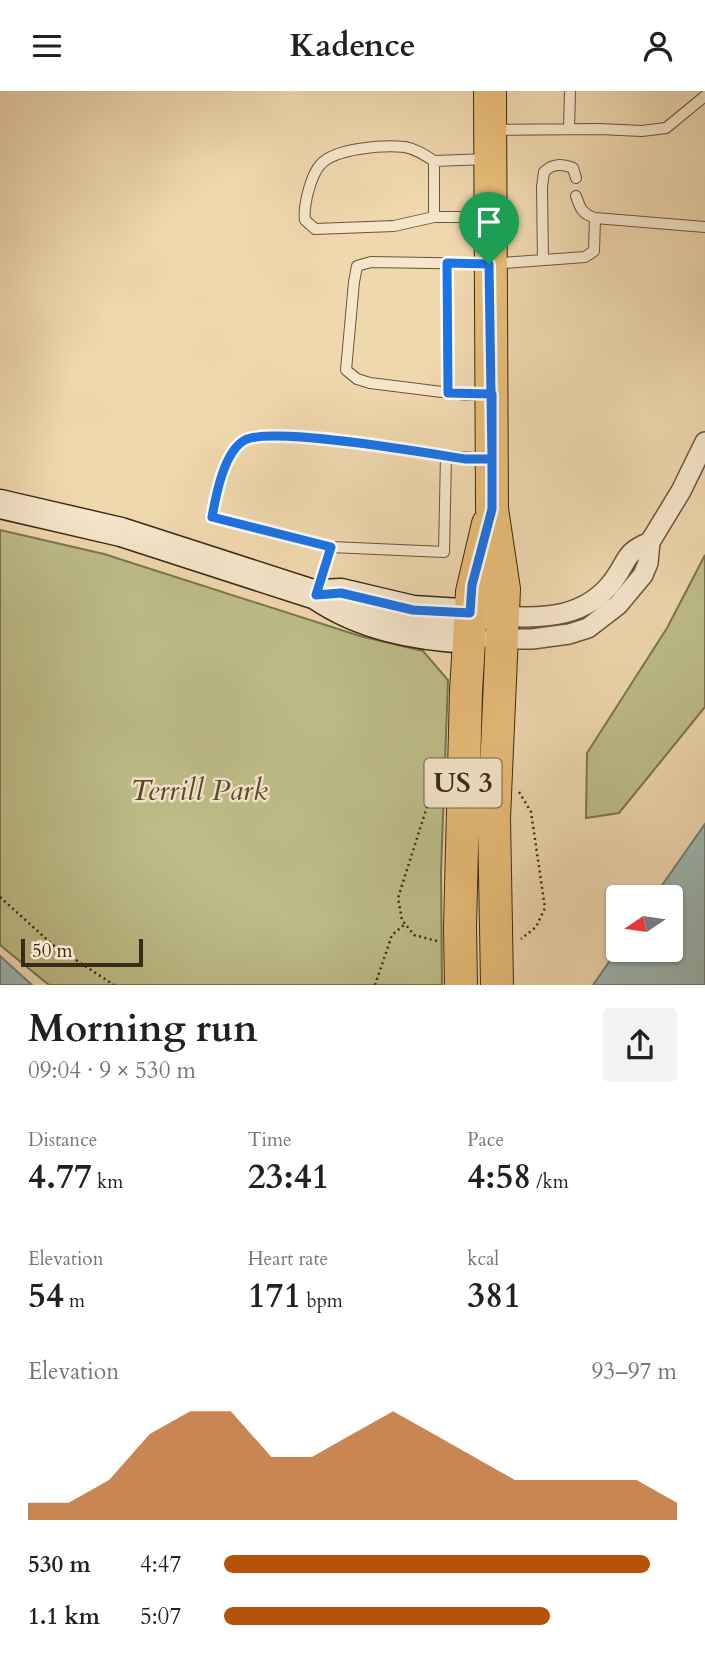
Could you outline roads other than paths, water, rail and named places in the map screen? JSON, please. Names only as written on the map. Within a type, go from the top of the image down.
[{"type":"main road","name":"US 3","points":[[490,91],[492,509],[504,589],[495,818],[496,985]]},
{"type":"main road","name":"US 3","points":[[461,985],[460,859],[472,585],[492,509]]},
{"type":"street","points":[[0,504],[121,532],[316,595],[341,593],[470,626],[502,627],[532,639],[569,634],[587,628],[604,617],[631,591],[648,563],[649,542],[681,491],[705,442]]},
{"type":"lane","points":[[569,129],[570,91]]},
{"type":"lane","points":[[489,217],[434,217],[394,226],[315,229],[305,221],[304,210],[319,165],[332,156],[356,149],[406,147],[434,161],[489,144],[569,129],[642,131],[666,128],[705,96]]},
{"type":"lane","points":[[434,161],[434,217]]},
{"type":"lane","points":[[543,260],[541,187],[544,172],[555,165],[565,165],[573,168],[576,178]]},
{"type":"lane","points":[[576,195],[581,210],[595,218],[705,227]]},
{"type":"lane","points":[[492,394],[448,393],[370,383],[357,379],[346,370],[357,267],[372,262],[489,264],[585,257],[594,251],[595,218]]},
{"type":"lane","points":[[447,263],[448,393]]},
{"type":"lane","points":[[446,456],[444,552],[331,547],[212,517],[217,488],[230,456],[245,440],[269,436],[301,436],[446,456],[492,459]]},
{"type":"lane","points":[[316,595],[331,547]]},
{"type":"water","points":[[705,824],[705,985],[593,985],[608,963],[683,962],[683,885],[662,885]]},
{"type":"water","points":[[0,956],[32,985],[0,985]]},
{"type":"park label","name":"Terrill Park","points":[[199,790]]}]
